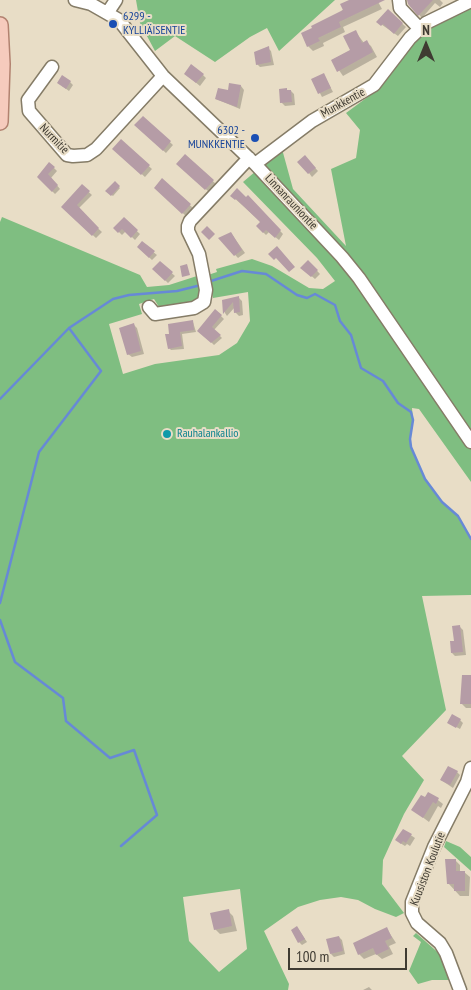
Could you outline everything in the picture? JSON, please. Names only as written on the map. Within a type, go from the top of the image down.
[{"type":"main road","points":[[0,25],[2,64],[0,122]]},
{"type":"street","name":"Linnanrauniontie","points":[[75,0],[91,4],[108,12],[128,29],[163,76],[252,161],[359,278],[471,442]]},
{"type":"street","points":[[108,12],[116,0]]},
{"type":"street","points":[[398,0],[400,8],[419,28]]},
{"type":"street","name":"Munkkentie","points":[[149,307],[150,311],[156,314],[194,308],[204,302],[206,290],[199,254],[188,232],[188,226],[190,221],[252,161],[312,120],[364,93],[374,85],[419,28],[445,12],[471,1]]},
{"type":"street","name":"Nurmitie","points":[[52,67],[28,100],[29,111],[67,155],[74,156],[87,155],[96,149],[163,76]]},
{"type":"street","name":"Kuusiston Koulutie","points":[[460,990],[446,953],[440,943],[417,923],[412,913],[412,908],[434,847],[467,782],[471,768]]},
{"type":"green space","points":[[136,0],[335,0],[279,51],[267,28],[250,37],[215,62],[175,36],[155,51],[140,23]]},
{"type":"green space","points":[[471,6],[471,482],[419,409],[412,408],[413,420],[410,439],[411,447],[425,479],[442,502],[458,516],[471,539],[471,595],[422,596],[446,710],[402,756],[424,780],[404,814],[383,860],[382,884],[404,913],[396,917],[358,900],[341,897],[320,900],[298,907],[264,931],[289,984],[288,990],[0,990],[0,222],[2,217],[140,275],[147,287],[169,285],[197,276],[201,295],[196,302],[159,307],[154,299],[139,304],[142,314],[109,324],[123,374],[155,364],[219,355],[237,343],[250,321],[248,292],[213,298],[208,275],[217,272],[216,269],[252,259],[272,266],[309,288],[323,289],[335,281],[317,258],[243,182],[282,149],[293,189],[346,246],[331,169],[356,158],[360,130],[346,113],[373,93],[411,43],[431,26]],"holes":[[[240,889],[247,949],[219,972],[189,941],[183,897]]]},
{"type":"green space","points":[[446,841],[460,847],[471,857],[471,871],[444,847]]},
{"type":"green space","points":[[416,933],[442,956],[450,980],[432,980],[418,984],[409,971],[421,942],[413,936]]},
{"type":"building","points":[[349,0],[385,0],[339,22],[341,27],[318,38],[320,41],[307,47],[301,33],[343,10],[340,4]]},
{"type":"building","points":[[407,0],[433,0],[418,16]]},
{"type":"building","points":[[388,9],[403,23],[394,34],[383,24],[381,26],[376,22]]},
{"type":"building","points":[[356,30],[362,43],[367,40],[373,52],[337,72],[331,60],[350,50],[343,36]]},
{"type":"building","points":[[269,46],[271,62],[256,65],[254,52]]},
{"type":"building","points":[[191,64],[204,74],[196,83],[184,74]]},
{"type":"building","points":[[324,73],[331,88],[318,94],[311,79]]},
{"type":"building","points":[[62,75],[71,81],[66,89],[57,83]]},
{"type":"building","points":[[229,83],[241,85],[237,107],[215,99],[218,88],[228,90]]},
{"type":"building","points":[[287,88],[287,90],[291,90],[292,102],[280,103],[279,89]]},
{"type":"building","points":[[143,116],[171,141],[163,151],[134,125]]},
{"type":"building","points":[[121,139],[150,165],[141,175],[112,149]]},
{"type":"building","points":[[185,154],[214,180],[205,190],[176,164]]},
{"type":"building","points":[[305,155],[316,168],[308,174],[297,162]]},
{"type":"building","points":[[49,162],[55,167],[48,174],[58,185],[52,192],[37,177]]},
{"type":"building","points":[[162,178],[191,204],[182,214],[154,188]]},
{"type":"building","points":[[115,181],[120,186],[111,196],[105,191]]},
{"type":"building","points":[[82,184],[90,191],[77,205],[99,228],[92,236],[61,207]]},
{"type":"building","points":[[237,188],[246,197],[248,195],[281,230],[275,238],[266,230],[263,233],[256,226],[260,222],[236,199],[230,196]]},
{"type":"building","points":[[124,217],[138,230],[131,238],[122,229],[118,233],[113,228]]},
{"type":"building","points":[[207,226],[215,234],[209,240],[201,232]]},
{"type":"building","points":[[231,232],[242,250],[234,256],[218,238]]},
{"type":"building","points":[[142,241],[155,251],[149,258],[137,247]]},
{"type":"building","points":[[277,246],[295,267],[289,272],[276,258],[274,260],[268,254]]},
{"type":"building","points":[[308,260],[318,270],[311,277],[300,268]]},
{"type":"building","points":[[160,261],[173,272],[165,281],[152,269]]},
{"type":"building","points":[[187,264],[190,275],[182,277],[180,266]]},
{"type":"building","points":[[239,296],[240,312],[234,313],[233,302],[223,314],[222,300]]},
{"type":"building","points":[[215,309],[222,315],[212,327],[221,335],[211,343],[197,331]]},
{"type":"building","points":[[193,320],[194,330],[180,332],[182,346],[168,349],[165,334],[169,334],[168,324]]},
{"type":"building","points":[[134,323],[141,351],[127,355],[119,328]]},
{"type":"building","points":[[460,625],[463,652],[451,653],[450,641],[454,641],[452,626]]},
{"type":"building","points":[[462,675],[471,675],[471,704],[460,704]]},
{"type":"building","points":[[452,714],[461,719],[456,728],[447,723]]},
{"type":"building","points":[[448,766],[458,771],[450,785],[440,780]]},
{"type":"building","points":[[428,792],[439,798],[436,804],[433,802],[423,818],[411,810],[421,795],[425,797]]},
{"type":"building","points":[[403,829],[412,834],[406,843],[403,841],[401,844],[395,840]]},
{"type":"building","points":[[445,859],[456,859],[456,871],[465,871],[465,891],[454,891],[454,884],[447,884]]},
{"type":"building","points":[[229,909],[232,926],[214,930],[210,913]]},
{"type":"building","points":[[297,926],[305,939],[298,943],[291,930]]},
{"type":"building","points":[[387,927],[392,938],[385,941],[389,949],[376,955],[373,948],[358,955],[353,943]]},
{"type":"building","points":[[339,936],[343,951],[330,954],[326,939]]},
{"type":"waterway","points":[[211,281],[242,271],[266,274],[297,295],[307,298],[315,294],[335,305],[340,321],[351,335],[361,368],[383,381],[398,403],[411,412],[413,420],[410,439],[411,447],[425,479],[442,502],[458,516],[471,539]]},
{"type":"waterway","points":[[0,399],[69,328],[113,299],[129,295],[177,291],[201,285]]},
{"type":"waterway","points":[[0,603],[39,452],[101,371],[69,328]]},
{"type":"waterway","points":[[0,620],[15,662],[63,698],[66,721],[110,758],[134,750],[157,815],[121,846]]},
{"type":"place","name":"6299 - KYLLIÄISENTIE","points":[[113,24]]},
{"type":"place","name":"6302 - MUNKKENTIE","points":[[255,138]]},
{"type":"place","name":"Rauhalankallio","points":[[167,434]]}]
